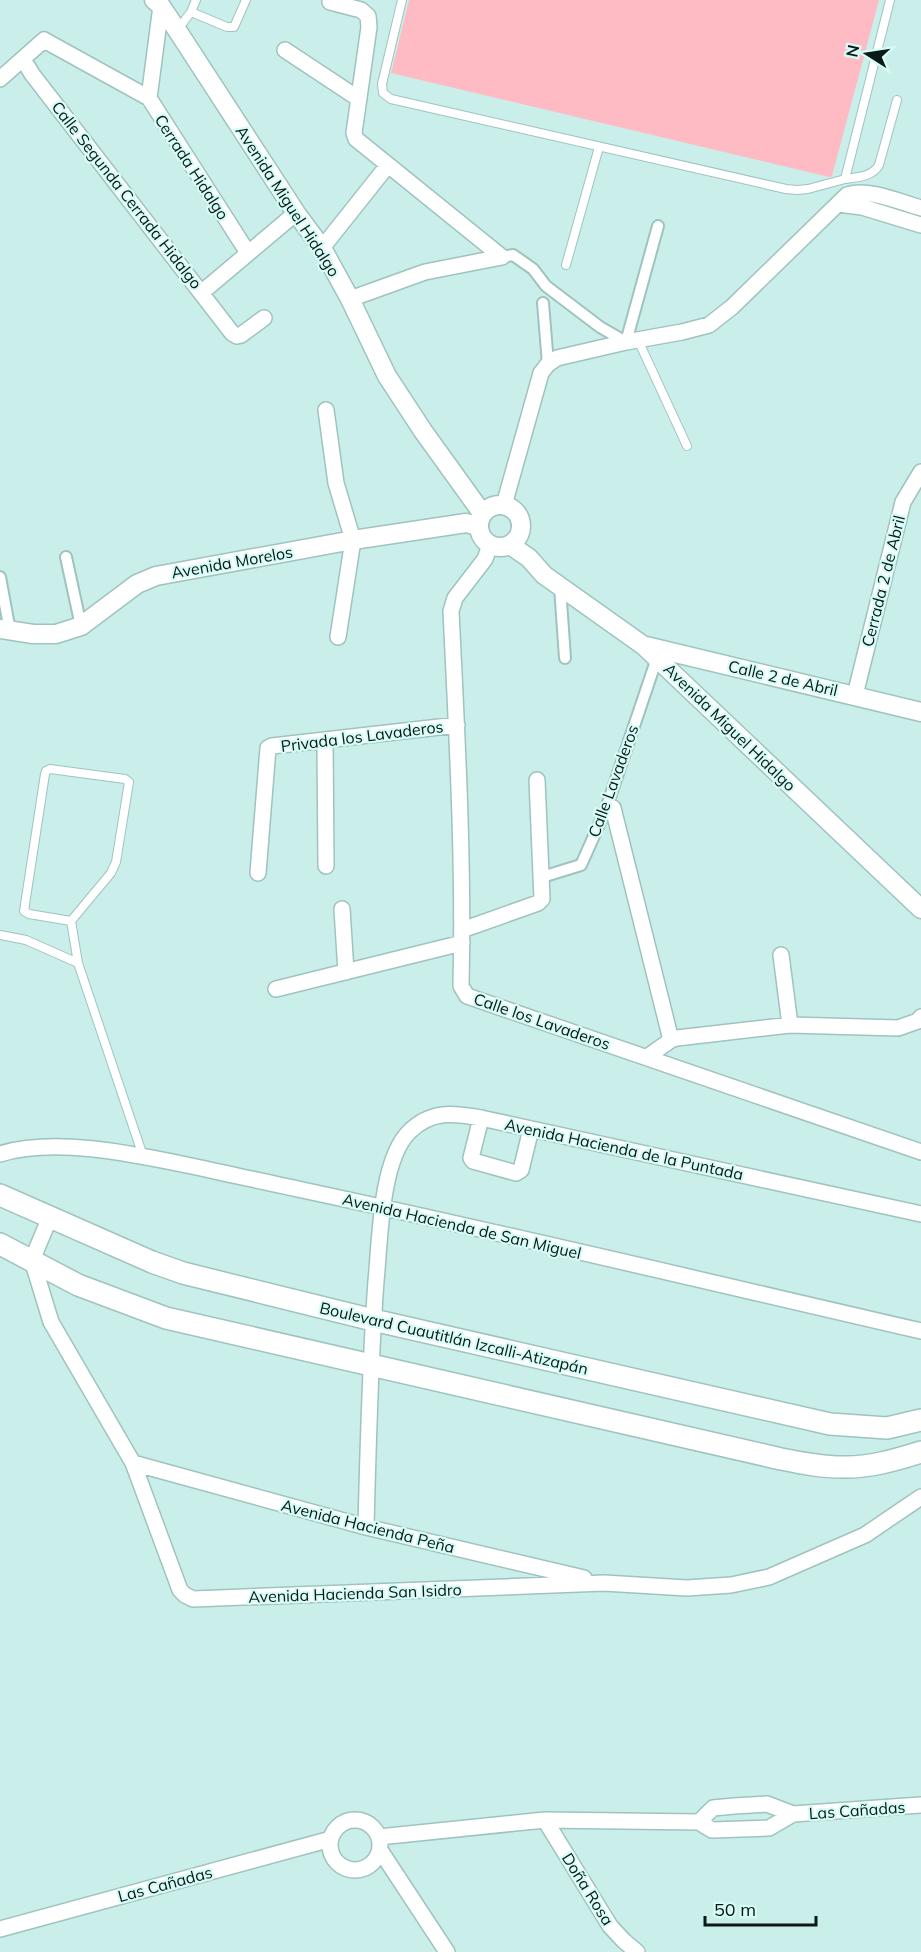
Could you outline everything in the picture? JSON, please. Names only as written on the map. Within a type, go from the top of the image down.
[{"type":"main road","name":"Boulevard Cuautitlán Izcalli-Atizapán","points":[[0,1195],[152,1262],[183,1273],[373,1320],[804,1420],[887,1428],[921,1420]]},
{"type":"main road","points":[[0,1244],[78,1285],[166,1318],[370,1366],[809,1465],[844,1467],[886,1462],[921,1452]]},
{"type":"main road","points":[[887,1428],[921,1426]]},
{"type":"main road","points":[[886,1462],[921,1441]]},
{"type":"street","points":[[330,2],[361,9],[369,16],[354,136],[502,257]]},
{"type":"street","name":"Avenida Miguel Hidalgo","points":[[157,3],[296,213],[322,248],[350,299],[387,376],[423,431],[472,497],[488,513]]},
{"type":"street","name":"Cerrada Hidalgo","points":[[157,3],[149,98],[248,253]]},
{"type":"street","points":[[0,79],[40,42],[47,41],[149,98]]},
{"type":"street","points":[[285,50],[359,99]]},
{"type":"street","name":"Calle Segunda Cerrada Hidalgo","points":[[23,59],[32,74],[201,293],[296,213]]},
{"type":"street","points":[[322,248],[388,165]]},
{"type":"street","points":[[488,513],[510,507],[518,514],[521,526],[514,541],[497,547],[490,545],[482,537],[488,513],[542,373],[548,364],[557,358],[709,325],[732,307],[847,195],[855,192],[865,193],[921,208]]},
{"type":"street","points":[[838,204],[862,207],[921,225]]},
{"type":"street","points":[[632,341],[658,226]]},
{"type":"street","points":[[350,299],[425,272],[513,255],[533,269],[546,286],[600,327],[632,341]]},
{"type":"street","points":[[201,293],[232,333],[237,336],[264,318]]},
{"type":"street","points":[[543,303],[548,364]]},
{"type":"street","points":[[326,410],[336,483],[353,540],[338,637]]},
{"type":"street","name":"Cerrada 2 de Abril","points":[[855,695],[903,502],[921,472]]},
{"type":"street","name":"Avenida Morelos","points":[[5,630],[56,634],[81,626],[137,584],[156,576],[353,540],[466,523],[488,513]]},
{"type":"street","name":"Avenida Miguel Hidalgo","points":[[514,541],[544,575],[661,656],[921,909]]},
{"type":"street","name":"Calle los Lavaderos","points":[[490,545],[485,559],[452,604],[462,937],[461,986],[467,996],[921,1152]]},
{"type":"street","points":[[66,557],[81,626]]},
{"type":"street","points":[[0,577],[5,630]]},
{"type":"street","points":[[560,587],[565,657]]},
{"type":"street","name":"Calle 2 de Abril","points":[[661,656],[855,695],[921,712]]},
{"type":"street","name":"Calle Lavaderos","points":[[542,877],[581,865],[606,809],[661,656]]},
{"type":"street","name":"Privada los Lavaderos","points":[[258,873],[268,748],[457,725]]},
{"type":"street","points":[[325,740],[326,866]]},
{"type":"street","points":[[276,989],[346,972],[462,937],[538,903],[542,899],[542,877],[537,780]]},
{"type":"street","points":[[613,808],[671,1040]]},
{"type":"street","points":[[342,909],[346,972]]},
{"type":"street","points":[[780,955],[790,1025]]},
{"type":"street","points":[[647,1057],[671,1040],[790,1025],[898,1028],[918,1021],[921,1017]]},
{"type":"street","name":"Avenida Hacienda de la Puntada","points":[[366,1527],[370,1366],[382,1207],[398,1147],[408,1133],[422,1122],[440,1115],[454,1113],[921,1214]]},
{"type":"street","points":[[480,1118],[471,1158],[473,1161],[516,1173],[521,1170],[531,1129]]},
{"type":"street","name":"Avenida Hacienda de San Miguel","points":[[0,1154],[49,1147],[143,1156],[382,1207],[921,1331]]},
{"type":"street","points":[[32,1260],[50,1217]]},
{"type":"street","name":"Avenida Hacienda San Isidro","points":[[32,1260],[51,1322],[133,1463],[180,1590],[193,1599],[604,1583],[687,1588],[732,1585],[769,1577],[865,1535],[921,1497]]},
{"type":"street","name":"Avenida Hacienda Peña","points":[[133,1463],[366,1527],[604,1583]]},
{"type":"street","name":"Las Cañadas","points":[[699,1822],[713,1808],[734,1806],[767,1804],[793,1814],[921,1805]]},
{"type":"street","name":"Las Cañadas","points":[[379,1844],[545,1820],[699,1822],[712,1830],[769,1828],[793,1814]]},
{"type":"street","points":[[379,1844],[374,1862],[358,1871],[341,1866],[332,1857],[329,1845],[333,1833],[342,1824],[354,1820],[367,1823],[372,1827],[379,1844],[447,1952]]},
{"type":"street","name":"Doña Rosa","points":[[545,1820],[610,1926],[637,1952]]},
{"type":"street","name":"Las Cañadas","points":[[0,1929],[330,1839]]},
{"type":"lane","points":[[177,30],[191,12],[196,0]]},
{"type":"lane","points":[[191,12],[227,27],[234,27],[246,0]]},
{"type":"lane","points":[[402,0],[382,84],[383,93],[391,99],[797,190],[869,175],[875,171],[879,165],[897,100]]},
{"type":"lane","points":[[844,179],[890,0]]},
{"type":"lane","points":[[567,265],[599,147]]},
{"type":"lane","points":[[632,341],[687,446]]},
{"type":"lane","points":[[71,921],[29,914],[24,911],[46,771],[50,769],[126,779],[129,782],[116,862],[111,873],[71,921],[78,963],[143,1156]]},
{"type":"lane","points":[[0,935],[26,940],[78,963]]},
{"type":"building","points":[[409,0],[879,0],[832,176],[829,177],[391,73]]}]
